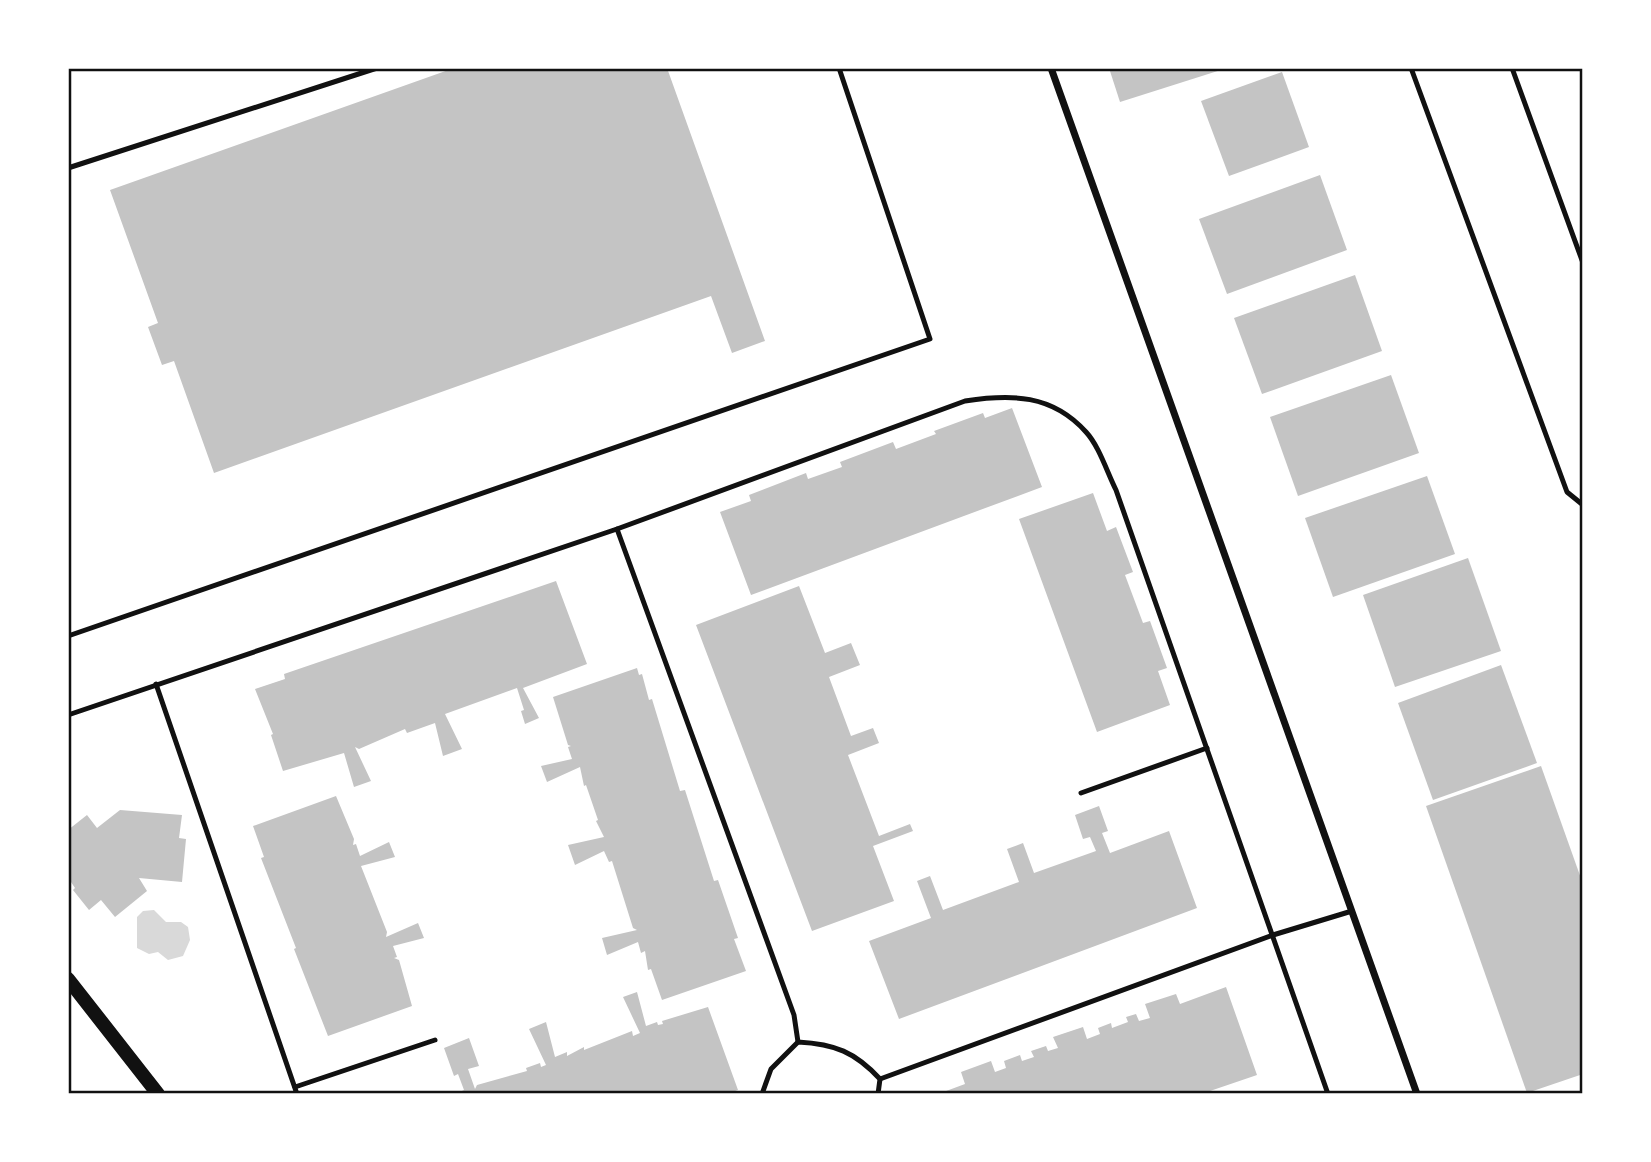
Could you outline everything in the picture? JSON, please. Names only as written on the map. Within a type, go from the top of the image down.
[{"type":"main road","points":[[68,979],[158,1094]]},
{"type":"street","points":[[1051,68],[1417,1094]]},
{"type":"lane","points":[[68,168],[377,68]]},
{"type":"lane","points":[[68,636],[930,339],[839,68]]},
{"type":"lane","points":[[1410,68],[1567,492],[1583,505]]},
{"type":"lane","points":[[1512,68],[1583,263]]},
{"type":"lane","points":[[68,715],[617,529],[965,401],[1006,395],[1054,405],[1087,433],[1116,490],[1328,1094]]},
{"type":"lane","points":[[617,529],[794,1015],[798,1042]]},
{"type":"lane","points":[[156,684],[296,1091],[435,1040]]},
{"type":"lane","points":[[1081,793],[1207,748]]},
{"type":"lane","points":[[880,1079],[1273,935],[1352,911]]},
{"type":"lane","points":[[762,1094],[771,1069],[798,1042],[829,1044],[864,1061],[880,1079],[878,1094]]},
{"type":"shaded area","points":[[154,910],[166,922],[181,922],[188,927],[190,940],[183,956],[168,960],[158,952],[149,954],[137,948],[137,917],[143,911]]},
{"type":"building","points":[[454,68],[667,68],[765,341],[732,353],[711,296],[214,473],[174,361],[162,365],[148,327],[158,323],[110,190]]},
{"type":"building","points":[[1109,68],[1224,68],[1224,69],[1120,102]]},
{"type":"building","points":[[1282,72],[1309,147],[1229,176],[1201,101]]},
{"type":"building","points":[[1320,175],[1347,250],[1227,294],[1199,219]]},
{"type":"building","points":[[1355,275],[1382,351],[1262,394],[1234,318]]},
{"type":"building","points":[[1391,375],[1419,453],[1298,496],[1270,417]]},
{"type":"building","points":[[1012,408],[1042,487],[751,595],[720,512],[751,501],[749,495],[806,473],[808,479],[842,467],[840,462],[893,442],[896,449],[936,434],[934,431],[983,413],[985,418]]},
{"type":"building","points":[[1427,476],[1455,554],[1333,597],[1305,518]]},
{"type":"building","points":[[1093,493],[1107,531],[1116,527],[1133,572],[1125,575],[1143,623],[1150,621],[1167,668],[1158,671],[1170,705],[1097,732],[1019,519]]},
{"type":"building","points":[[1468,558],[1501,651],[1395,687],[1363,595]]},
{"type":"building","points":[[556,581],[587,664],[523,688],[539,718],[525,724],[517,688],[445,714],[462,749],[443,756],[435,723],[407,733],[405,729],[359,749],[355,747],[371,781],[354,787],[344,753],[283,771],[271,735],[273,734],[255,689],[285,679],[284,674]]},
{"type":"building","points":[[799,586],[825,653],[851,643],[860,665],[829,677],[851,736],[873,728],[879,743],[848,755],[879,836],[910,824],[913,831],[873,846],[894,901],[812,931],[696,625]]},
{"type":"building","points":[[1501,665],[1537,763],[1433,800],[1398,703]]},
{"type":"building","points":[[637,668],[639,675],[642,674],[649,700],[652,699],[680,791],[685,790],[714,881],[718,880],[746,971],[662,1000],[651,969],[648,970],[645,951],[641,953],[638,942],[607,955],[602,938],[637,930],[633,928],[612,861],[609,862],[604,851],[575,865],[568,845],[604,837],[596,821],[598,820],[586,785],[584,786],[580,767],[547,782],[541,766],[572,759],[568,747],[571,746],[568,745],[553,697]]},
{"type":"building","points":[[1541,766],[1583,884],[1583,1074],[1527,1093],[1426,806]]},
{"type":"building","points":[[336,796],[354,839],[353,845],[356,844],[360,856],[389,842],[395,857],[361,866],[387,932],[386,937],[418,923],[424,938],[393,946],[397,957],[394,958],[399,960],[412,1006],[328,1036],[261,858],[264,857],[253,826]]},
{"type":"building","points":[[1099,806],[1108,831],[1102,833],[1110,853],[1169,831],[1197,908],[899,1019],[869,941],[931,918],[917,881],[930,876],[943,910],[1019,882],[1007,849],[1023,843],[1034,873],[1096,851],[1090,837],[1083,839],[1075,815]]},
{"type":"building","points":[[120,810],[182,815],[179,838],[186,839],[182,882],[139,878],[147,891],[115,917],[101,900],[89,910],[73,890],[75,888],[71,882],[68,884],[68,830],[87,815],[97,828]]},
{"type":"building","points":[[1226,987],[1257,1075],[1210,1091],[1211,1094],[938,1094],[965,1084],[961,1072],[991,1061],[995,1072],[1006,1068],[1004,1061],[1020,1055],[1022,1061],[1034,1057],[1031,1051],[1046,1046],[1048,1051],[1058,1048],[1053,1037],[1083,1027],[1087,1039],[1100,1034],[1098,1028],[1111,1023],[1112,1028],[1128,1022],[1126,1017],[1136,1014],[1139,1021],[1150,1018],[1145,1004],[1176,994],[1180,1004]]},
{"type":"building","points":[[637,992],[646,1026],[657,1022],[658,1025],[663,1024],[662,1021],[708,1007],[738,1090],[727,1094],[455,1094],[464,1090],[458,1074],[454,1076],[444,1048],[469,1038],[479,1066],[468,1069],[475,1089],[477,1085],[527,1071],[526,1068],[540,1063],[541,1067],[546,1065],[529,1029],[546,1022],[555,1057],[567,1052],[567,1056],[584,1047],[584,1050],[632,1031],[633,1036],[640,1033],[623,997]]}]
